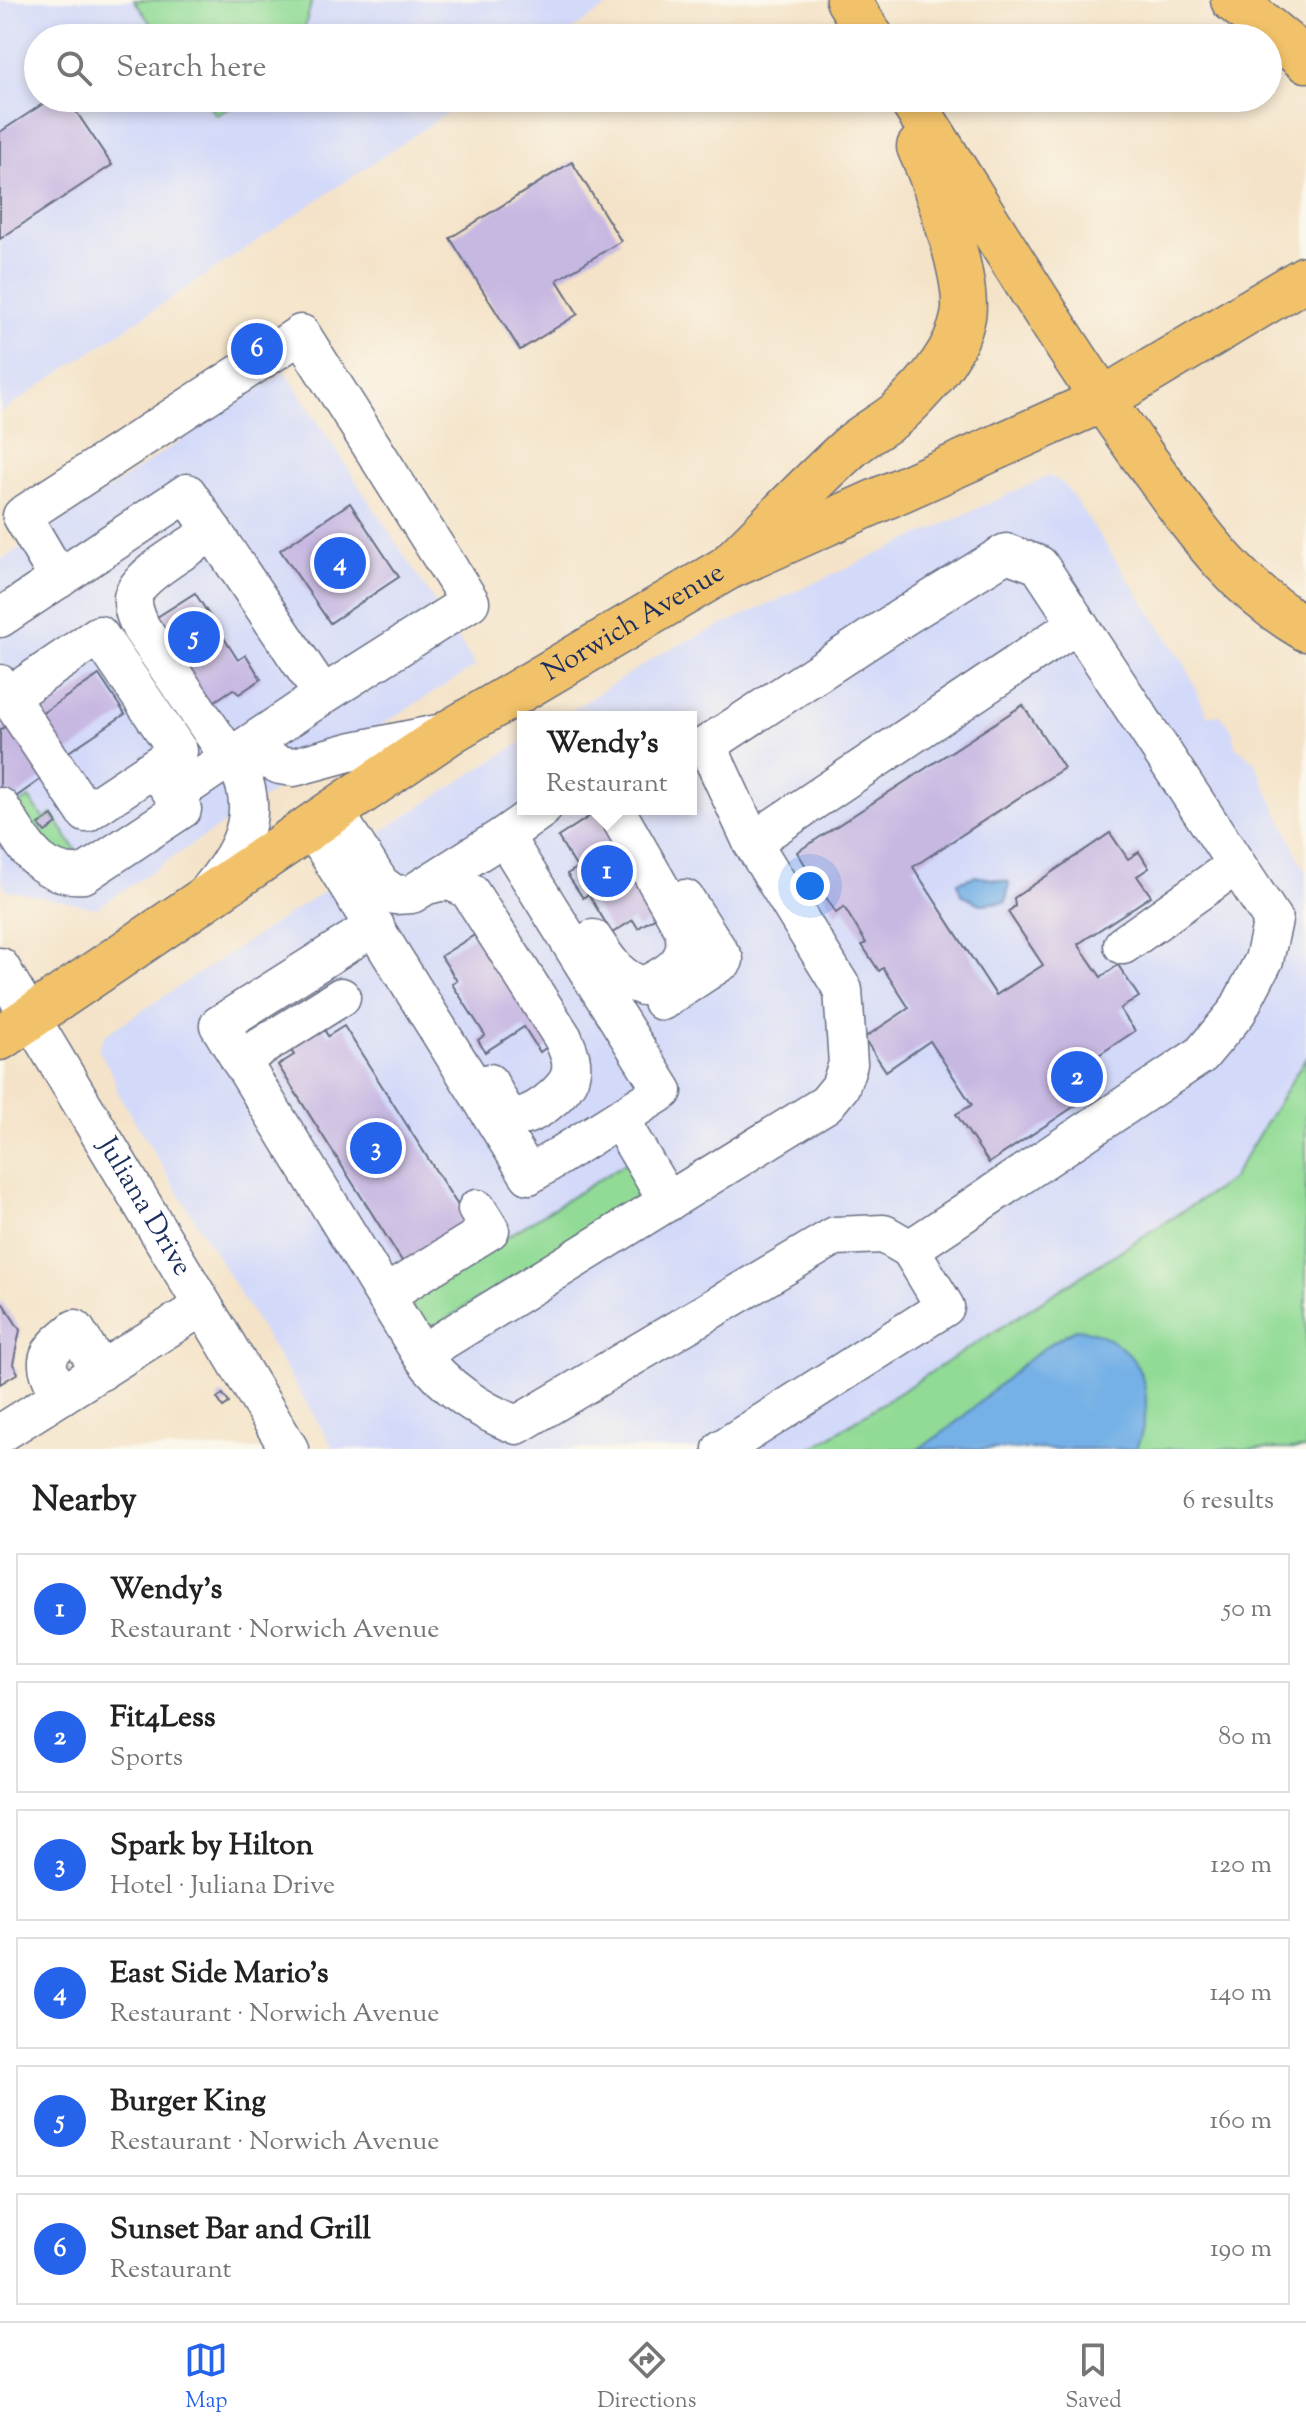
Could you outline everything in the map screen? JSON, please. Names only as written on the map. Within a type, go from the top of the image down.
[{"type":"main road","points":[[1233,0],[1262,24]]},
{"type":"main road","points":[[1282,40],[1306,60]]},
{"type":"main road","points":[[727,568],[852,446],[898,412],[929,378],[955,341],[963,314],[962,283],[932,175],[902,112]]},
{"type":"main road","points":[[919,112],[1102,400],[1204,540],[1242,583],[1282,615],[1306,629]]},
{"type":"main road","name":"Norwich Avenue","points":[[15,1027],[453,730],[727,568],[1102,400],[1306,278]]},
{"type":"street","points":[[59,579],[22,516],[301,334],[470,602],[237,753],[86,813],[4,690],[99,635],[178,751],[164,781]]},
{"type":"street","points":[[0,618],[187,493],[323,695]]},
{"type":"street","points":[[200,901],[229,867],[249,822],[250,793],[237,753],[141,628],[134,613],[133,598],[139,585],[153,572],[213,531]]},
{"type":"street","points":[[421,1354],[826,1104],[840,1087],[848,1064],[843,990],[752,842],[707,745],[1006,553],[1039,565],[1273,920],[1264,960],[1237,1012],[1201,1055],[910,1249]]},
{"type":"street","points":[[752,842],[1077,624]]},
{"type":"street","points":[[237,753],[294,767],[453,730]]},
{"type":"street","points":[[0,807],[30,852],[54,872],[66,876],[84,874],[182,809],[164,781]]},
{"type":"street","points":[[322,818],[387,891],[395,895],[412,894],[432,884],[534,815]]},
{"type":"street","points":[[504,836],[531,842],[614,970],[643,986],[678,966],[686,938],[618,815]]},
{"type":"street","points":[[623,1027],[724,960],[631,815]]},
{"type":"street","points":[[322,818],[370,918],[529,1175],[663,1091],[504,836]]},
{"type":"street","points":[[1123,945],[1236,865]]},
{"type":"street","points":[[432,884],[453,882],[470,892],[563,1038],[571,1058],[570,1076],[555,1097],[530,1114],[519,1117],[510,1115],[502,1107],[386,916],[370,918],[219,1025],[435,1375],[525,1437],[835,1236],[884,1234],[910,1249],[945,1307],[722,1449]]},
{"type":"street","name":"Juliana Drive","points":[[0,967],[15,1027],[203,1306],[289,1449]]},
{"type":"street","points":[[240,1060],[341,997]]},
{"type":"street","points":[[619,1119],[668,1202]]},
{"type":"street","points":[[385,1295],[490,1230],[477,1209]]},
{"type":"street","points":[[10,1436],[60,1396],[203,1306]]},
{"type":"shaded area","points":[[0,0],[617,0],[581,24],[24,24],[24,112],[449,112],[0,413]]},
{"type":"shaded area","points":[[285,371],[476,666],[238,814],[97,908],[7,890],[0,878],[0,561]]},
{"type":"shaded area","points":[[1049,476],[1064,484],[1185,664],[1207,715],[1220,715],[1232,729],[1235,746],[1254,761],[1306,873],[1306,1057],[1231,1179],[811,1449],[334,1449],[119,1095],[98,1048],[105,1035],[379,855],[382,831],[517,745],[517,815],[697,815],[697,711],[570,711],[663,652]]},
{"type":"green space","points":[[134,0],[312,0],[306,24],[151,24]]},
{"type":"green space","points":[[29,798],[44,819],[52,814],[83,861],[72,868],[12,808]]},
{"type":"green space","points":[[1306,1057],[1306,1449],[811,1449],[1231,1180]]},
{"type":"green space","points":[[626,1163],[638,1183],[634,1201],[435,1326],[416,1314],[411,1300],[429,1285]]},
{"type":"water","points":[[975,876],[1009,882],[1006,902],[980,904],[961,894],[958,882]]},
{"type":"water","points":[[1076,1329],[1095,1332],[1112,1341],[1125,1351],[1141,1375],[1145,1389],[1145,1419],[1136,1449],[918,1449],[939,1436],[1034,1355]]},
{"type":"building","points":[[31,112],[76,112],[112,165],[0,239],[0,132]]},
{"type":"building","points":[[572,162],[621,241],[557,280],[578,314],[520,350],[450,238]]},
{"type":"building","points":[[350,503],[399,577],[330,623],[280,550]]},
{"type":"building","points":[[195,593],[238,660],[246,655],[261,679],[239,694],[233,689],[209,705],[154,619]]},
{"type":"building","points":[[99,675],[125,714],[64,755],[38,716]]},
{"type":"building","points":[[1023,705],[1064,768],[913,867],[996,995],[1043,965],[1008,912],[1015,906],[1014,898],[1110,833],[1128,859],[1139,852],[1149,868],[1137,876],[1151,896],[1078,944],[1101,977],[1118,965],[1139,997],[1120,1009],[1135,1031],[1082,1066],[1099,1090],[989,1163],[956,1114],[972,1105],[930,1041],[886,1071],[864,1038],[909,1008],[883,968],[879,971],[862,945],[866,943],[844,907],[836,913],[797,852]]},
{"type":"building","points":[[8,725],[44,777],[0,808],[0,730]]},
{"type":"building","points":[[592,815],[605,815],[667,910],[638,928],[633,920],[612,933],[588,894],[583,898],[567,874],[577,868],[558,837]]},
{"type":"building","points":[[52,816],[57,824],[45,832],[39,824]]},
{"type":"building","points":[[481,931],[550,1045],[540,1052],[524,1027],[485,1052],[478,1040],[485,1035],[452,984],[457,981],[441,956]]},
{"type":"building","points":[[306,1000],[328,1036],[344,1026],[474,1231],[409,1272],[278,1065],[294,1055],[272,1021]]},
{"type":"building","points":[[0,1299],[20,1330],[13,1364],[18,1373],[0,1384]]},
{"type":"building","points":[[223,1394],[229,1403],[223,1407],[217,1398]]},
{"type":"place","name":"Sunset Bar and Grill","points":[[257,349]]},
{"type":"place","name":"East Side Mario's","points":[[340,563]]},
{"type":"place","name":"Burger King","points":[[194,637]]},
{"type":"place","name":"Wendy's","points":[[607,871]]},
{"type":"place","name":"Fit4Less","points":[[1077,1077]]},
{"type":"place","name":"Spark by Hilton","points":[[376,1148]]}]
